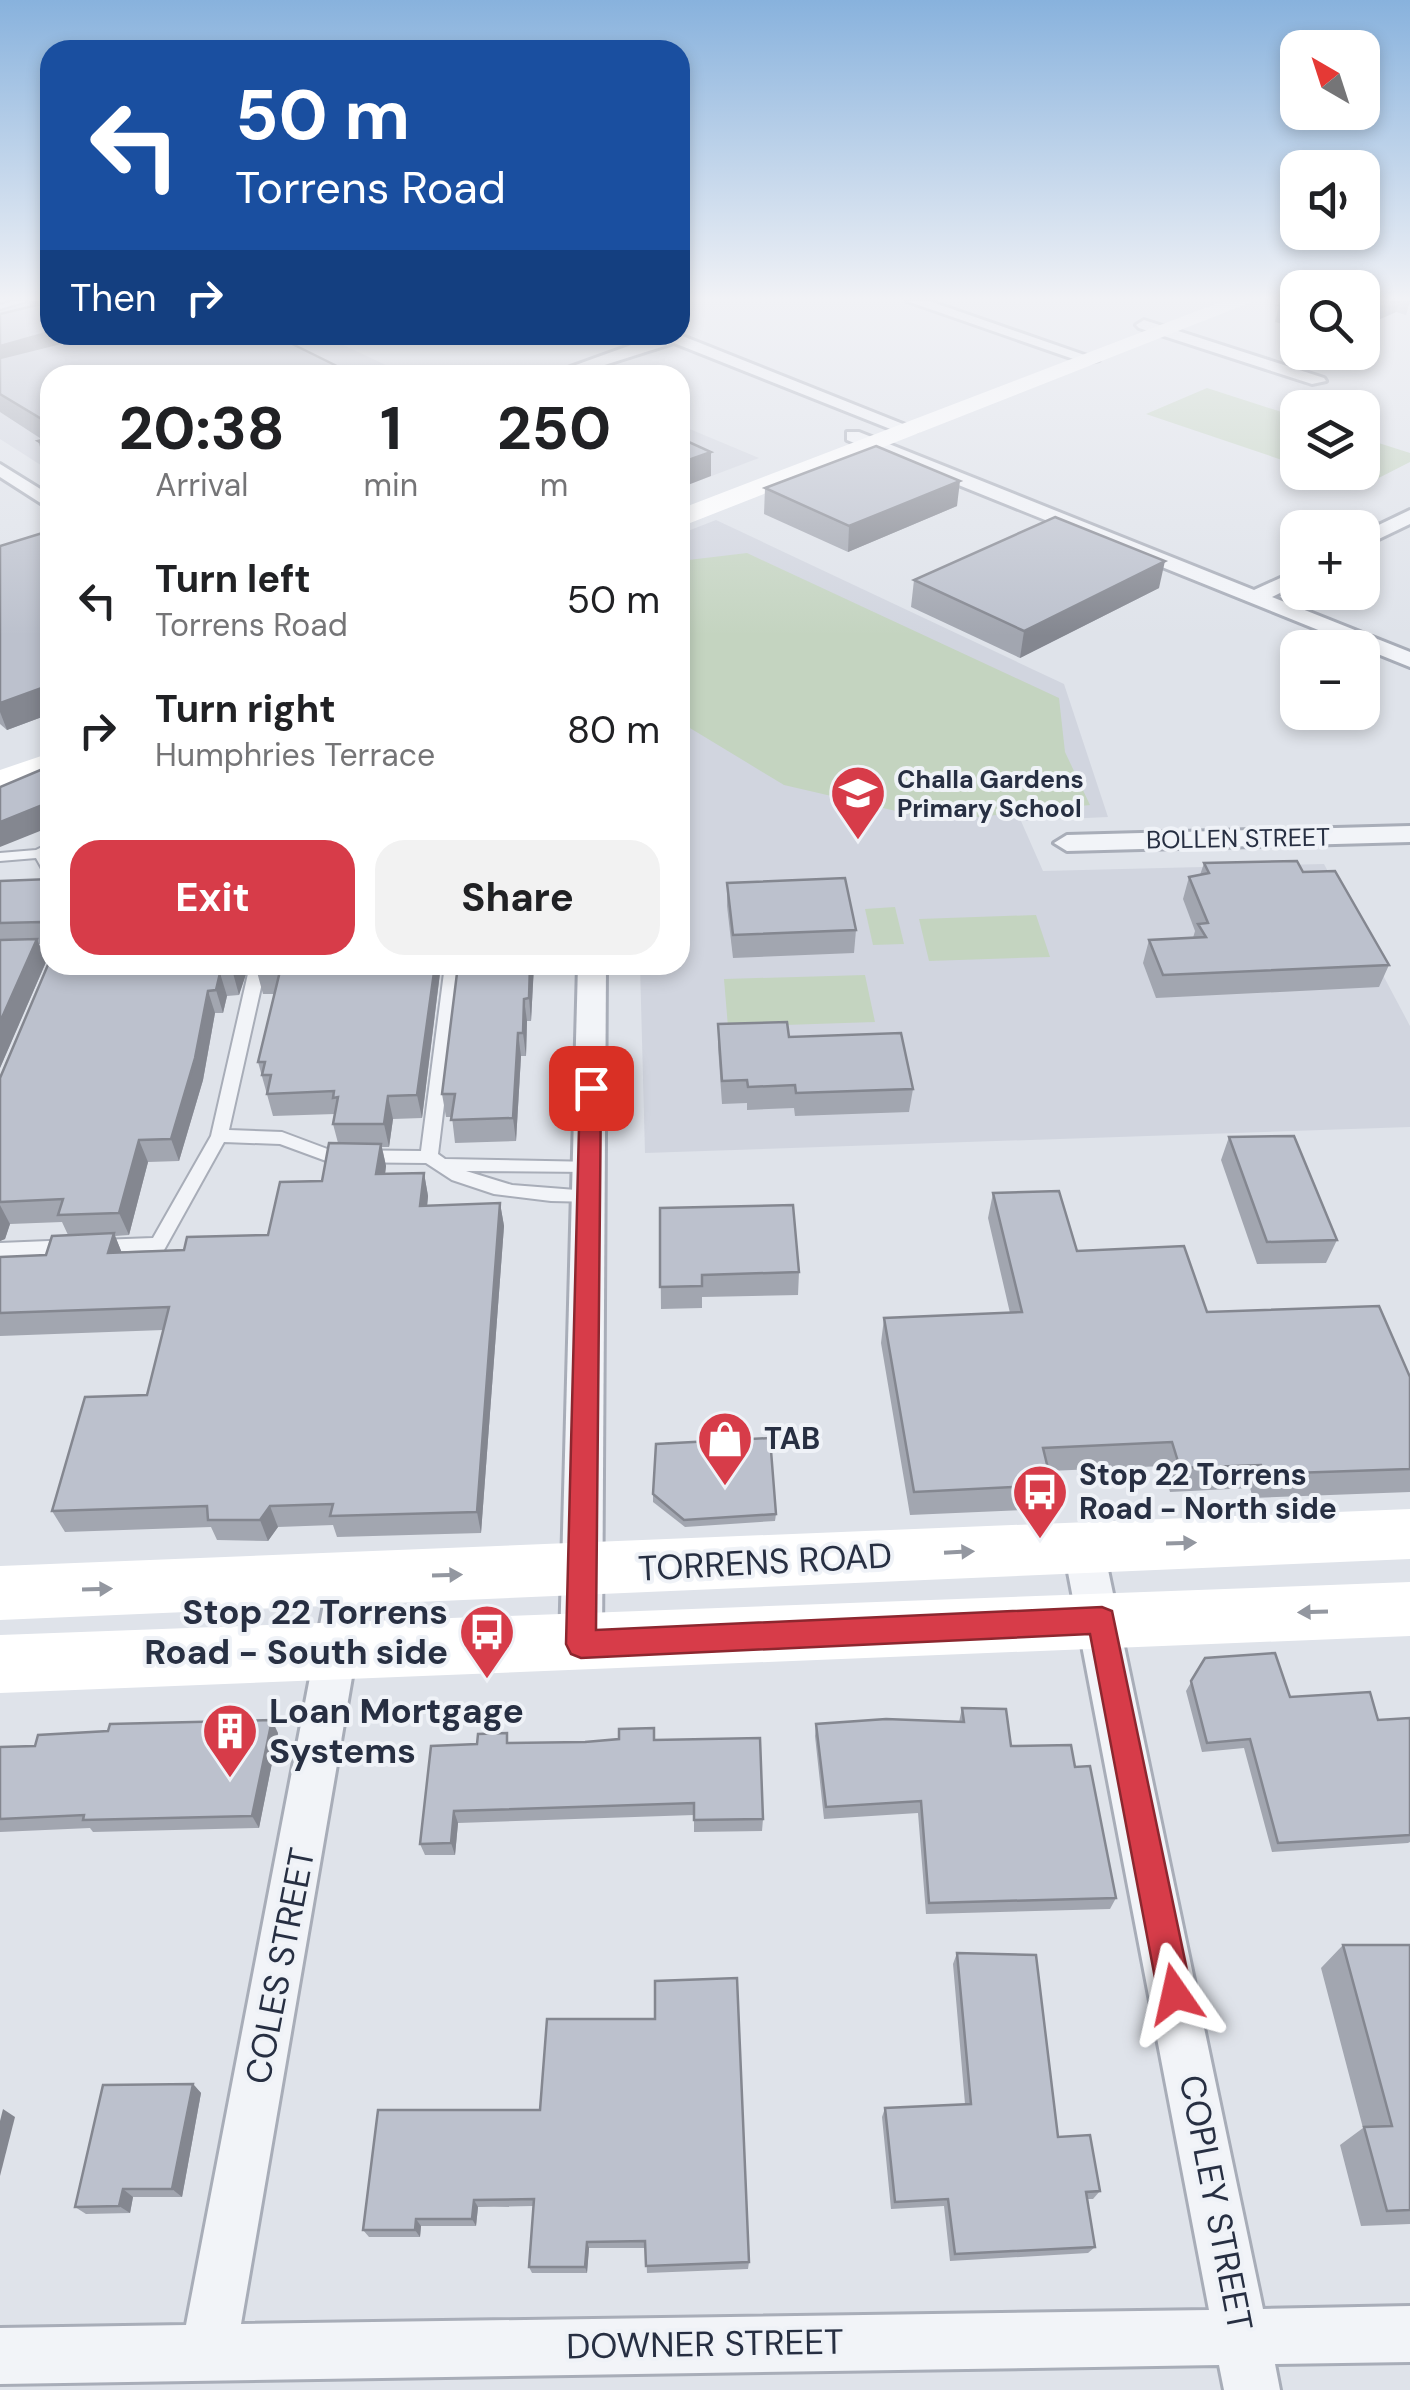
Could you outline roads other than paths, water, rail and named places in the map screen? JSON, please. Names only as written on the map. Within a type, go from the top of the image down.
[{"type":"main road","points":[[690,514],[934,413]]},
{"type":"main road","points":[[690,499],[881,433]]},
{"type":"main road","points":[[0,759],[40,744]]},
{"type":"main road","points":[[0,783],[40,768]]},
{"type":"main road","name":"TORRENS ROAD","points":[[0,1593],[1410,1534]]},
{"type":"main road","points":[[0,1664],[581,1644],[1410,1608]]},
{"type":"street","points":[[837,413],[1255,598],[1410,660]]},
{"type":"street","points":[[0,469],[40,496]]},
{"type":"street","points":[[1380,532],[1410,516]]},
{"type":"street","points":[[1255,598],[1280,585]]},
{"type":"street","name":"BOLLEN STREET","points":[[1067,842],[1410,834]]},
{"type":"street","points":[[581,1644],[592,975]]},
{"type":"street","name":"COPLEY STREET","points":[[1084,1546],[1102,1620],[1252,2390]]},
{"type":"street","name":"COLES STREET","points":[[208,2352],[349,1578]]},
{"type":"street","name":"DOWNER STREET","points":[[0,2356],[1410,2334]]},
{"type":"lane","points":[[0,857],[40,852]]},
{"type":"lane","points":[[0,954],[40,952]]},
{"type":"lane","points":[[0,1250],[158,1245],[219,1136],[256,975]]},
{"type":"lane","points":[[436,1161],[452,975]]},
{"type":"lane","points":[[219,1136],[282,1138],[329,1156],[436,1161],[590,1182]]},
{"type":"lane","points":[[436,1161],[466,1182],[517,1192],[590,1182]]},
{"type":"place","name":"Challa Gardens Primary School","points":[[858,842]]},
{"type":"place","name":"TAB","points":[[725,1488]]},
{"type":"place","name":"Stop 22 Torrens Road - North side","points":[[1040,1541]]},
{"type":"place","name":"Stop 22 Torrens Road - South side","points":[[487,1681]]},
{"type":"place","name":"Loan Mortgage Systems","points":[[230,1780]]}]
